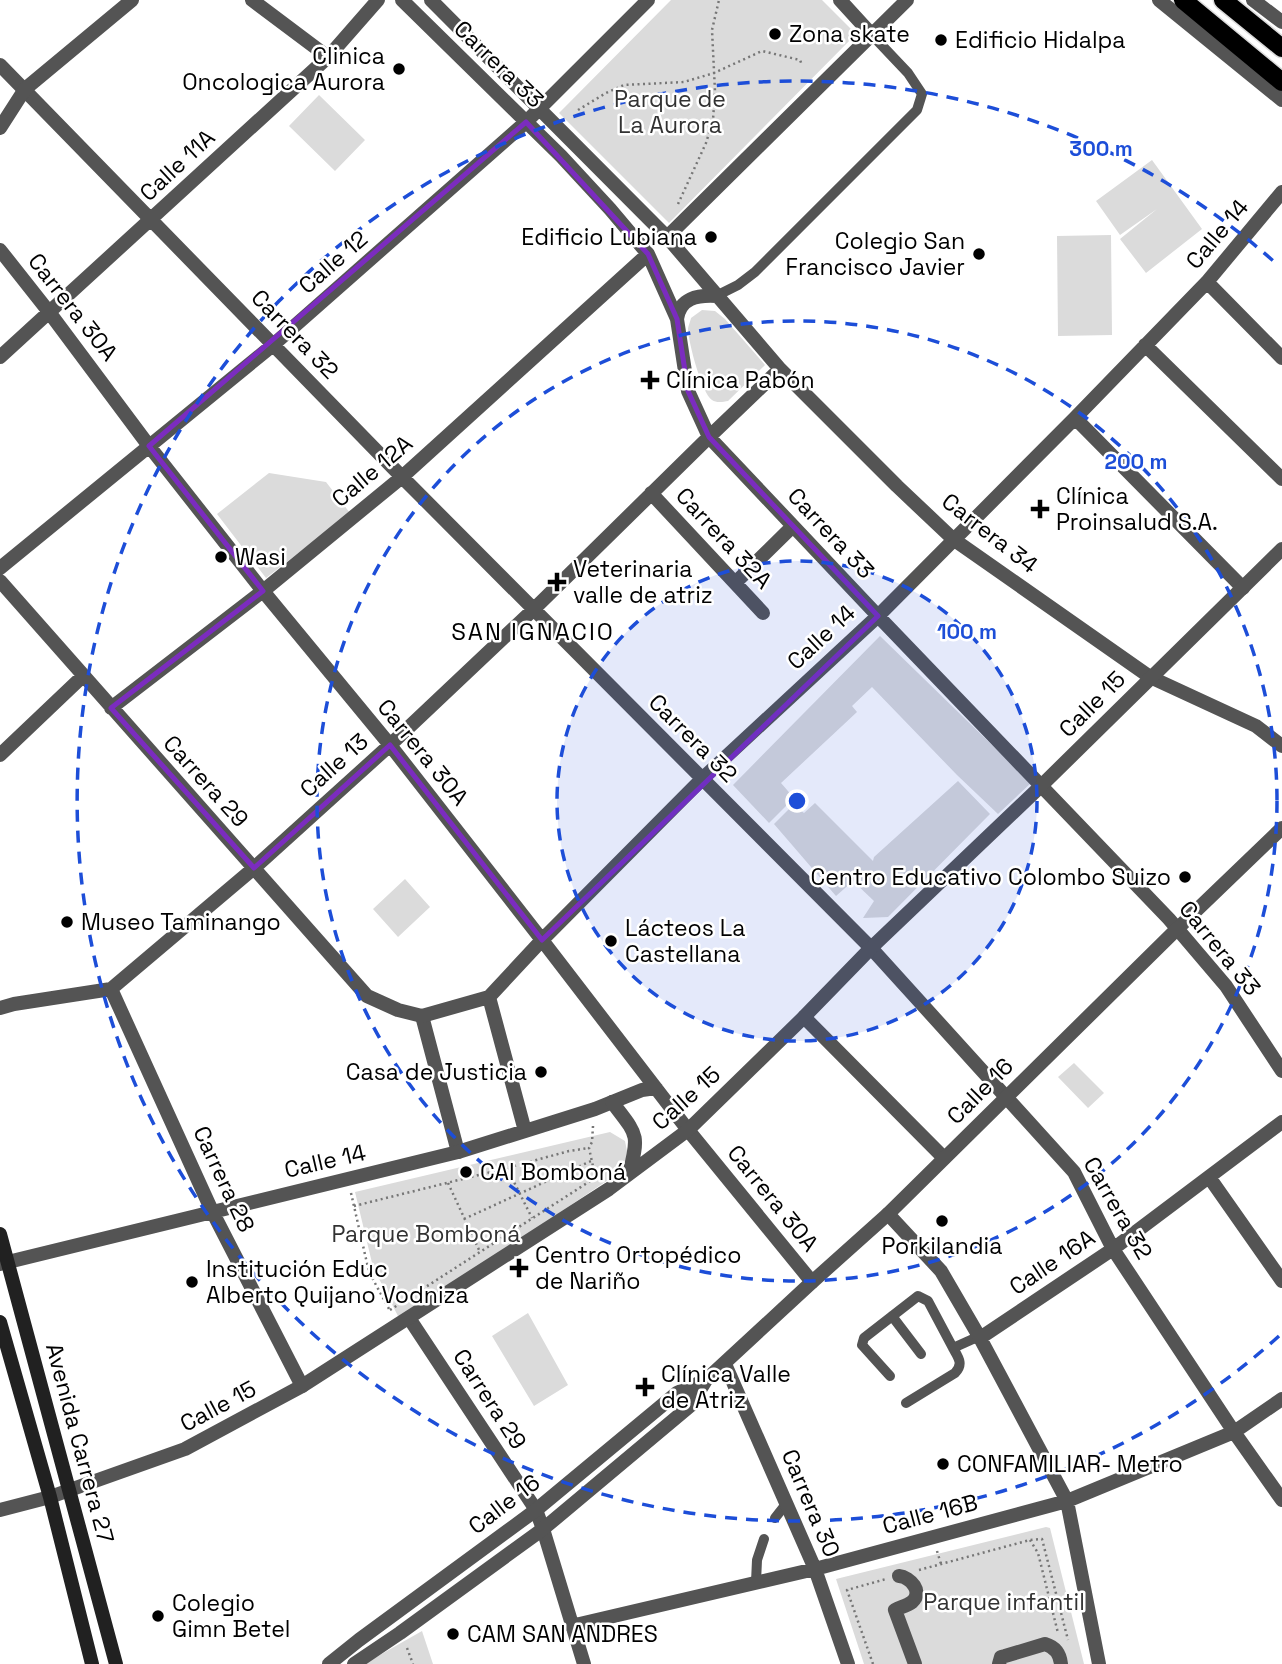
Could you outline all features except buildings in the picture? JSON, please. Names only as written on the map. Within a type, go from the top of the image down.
[{"type":"main road","points":[[1183,0],[1278,81]]},
{"type":"main road","points":[[1223,0],[1282,48]]},
{"type":"main road","name":"Avenida Carrera 27","points":[[0,1234],[4,1263],[116,1664]]},
{"type":"main road","name":"Avenida Carrera 27","points":[[0,1322],[50,1497],[92,1664]]},
{"type":"street","points":[[0,128],[25,89],[132,0]]},
{"type":"street","points":[[252,0],[328,57]]},
{"type":"street","name":"Calle 11A","points":[[0,357],[328,57],[378,0]]},
{"type":"street","name":"Carrera 33","points":[[402,0],[526,122],[610,209],[648,254],[677,319],[688,391],[709,437],[1178,928],[1226,986],[1282,1072]]},
{"type":"street","name":"Carrera 34","points":[[432,0],[667,237],[780,369],[953,539],[1150,677],[1256,726],[1282,746]]},
{"type":"street","name":"Calle 12","points":[[0,568],[273,345],[526,122],[648,0]]},
{"type":"street","points":[[840,0],[872,35]]},
{"type":"street","points":[[667,237],[908,0]]},
{"type":"street","points":[[1159,0],[1278,81],[1282,100]]},
{"type":"street","points":[[1253,0],[1282,22]]},
{"type":"street","name":"Carrera 32","points":[[0,65],[402,477],[871,948],[1074,1172],[1113,1249],[1282,1500]]},
{"type":"street","name":"Calle 14","points":[[489,998],[542,940],[702,779],[878,616],[1075,418],[1207,282],[1282,192]]},
{"type":"street","name":"Carrera 30A","points":[[0,250],[263,591],[390,745],[688,1130],[812,1282]]},
{"type":"street","name":"Calle 12A","points":[[111,708],[263,591],[402,477],[648,254]]},
{"type":"street","points":[[1207,282],[1282,358]]},
{"type":"street","points":[[677,319],[678,309],[688,299],[716,296]]},
{"type":"street","points":[[1145,345],[1282,479]]},
{"type":"street","name":"Calle 13","points":[[111,989],[254,868],[390,745],[780,369]]},
{"type":"street","points":[[1075,418],[1243,588]]},
{"type":"street","name":"Carrera 32A","points":[[651,493],[763,613]]},
{"type":"street","points":[[735,583],[793,526]]},
{"type":"street","name":"Calle 15","points":[[0,1510],[50,1497],[186,1449],[302,1386],[609,1189],[688,1130],[871,948],[1041,786],[1282,549]]},
{"type":"street","name":"Carrera 29","points":[[0,581],[367,996],[383,1005],[422,1016]]},
{"type":"street","points":[[0,755],[83,676]]},
{"type":"street","name":"Calle 16","points":[[329,1664],[536,1510],[677,1393],[706,1380],[725,1364],[888,1214],[1282,828]]},
{"type":"street","points":[[0,1007],[111,989]]},
{"type":"street","name":"Carrera 28","points":[[111,989],[212,1211],[302,1386]]},
{"type":"street","points":[[458,1152],[422,1016],[489,998],[524,1131]]},
{"type":"street","points":[[804,1017],[944,1158]]},
{"type":"street","name":"Calle 14","points":[[4,1263],[458,1152],[595,1109],[642,1090],[656,1088]]},
{"type":"street","points":[[612,1102],[635,1133],[636,1150],[629,1174]]},
{"type":"street","name":"Calle 16A","points":[[980,1338],[1113,1249],[1282,1122]]},
{"type":"street","points":[[1209,1177],[1282,1281]]},
{"type":"street","points":[[888,1214],[942,1271],[1067,1501],[1099,1664]]},
{"type":"street","name":"Carrera 29","points":[[409,1318],[536,1510],[544,1528],[584,1664]]},
{"type":"street","name":"Carrera 30","points":[[725,1364],[815,1569],[848,1664]]},
{"type":"street","name":"Calle 16","points":[[354,1664],[544,1528],[690,1406],[706,1380]]},
{"type":"street","name":"Calle 16B","points":[[571,1626],[815,1569],[1067,1501],[1234,1432],[1282,1399]]},
{"type":"street","points":[[899,1576],[910,1579],[916,1592],[913,1601],[895,1610],[915,1664]]},
{"type":"street","points":[[999,1664],[1001,1657],[1041,1644],[1054,1649],[1061,1664]]},
{"type":"lane","points":[[716,296],[738,285],[755,272],[917,110],[922,94],[908,73],[872,35]]},
{"type":"lane","points":[[890,1376],[862,1345],[862,1341],[918,1296],[925,1298],[960,1361],[960,1368],[906,1403]]},
{"type":"lane","points":[[892,1316],[921,1354]]},
{"type":"lane","points":[[953,1348],[980,1338]]},
{"type":"lane","points":[[775,1518],[786,1504]]},
{"type":"lane","points":[[756,1582],[757,1560],[764,1539]]},
{"type":"path","points":[[675,211],[706,143],[713,120],[715,91],[712,30],[719,0]]},
{"type":"path","points":[[578,110],[624,85],[684,82],[714,73],[762,51],[800,60],[802,65]]},
{"type":"path","points":[[595,1109],[589,1148],[591,1161],[594,1171],[609,1189]]},
{"type":"path","points":[[354,1206],[589,1148]]},
{"type":"path","points":[[464,1219],[591,1161]]},
{"type":"path","points":[[507,1168],[532,1218]]},
{"type":"path","points":[[390,1310],[598,1176]]},
{"type":"path","points":[[347,1180],[369,1272],[390,1310],[395,1327]]},
{"type":"path","points":[[448,1183],[480,1252]]},
{"type":"path","points":[[1059,1639],[1038,1553],[1030,1540],[1042,1539],[1068,1639]]},
{"type":"highlighted area","points":[[526,122],[648,254],[677,319],[688,391],[709,437],[878,616],[542,940],[390,745],[254,868],[111,708],[263,591],[149,446]]},
{"type":"green space","name":"Parque de La Aurora","points":[[671,0],[822,0],[856,34],[669,223],[559,113]]},
{"type":"green space","points":[[319,95],[365,140],[335,171],[289,126]]},
{"type":"green space","points":[[1152,160],[1202,229],[1146,273],[1120,239],[1157,209],[1120,235],[1096,201]]},
{"type":"green space","points":[[1111,235],[1112,335],[1058,336],[1057,236]]},
{"type":"green space","points":[[702,310],[715,311],[725,319],[765,365],[728,401],[718,402],[708,396],[696,367],[688,329],[691,318]]},
{"type":"green space","points":[[269,473],[326,482],[350,513],[266,578],[217,514]]},
{"type":"green space","points":[[880,636],[1031,783],[998,814],[872,687],[852,706],[857,712],[781,783],[794,798],[769,823],[733,785]]},
{"type":"green space","points":[[958,781],[990,814],[888,917],[863,918],[874,901],[853,881],[836,896],[774,824],[793,805],[804,813],[815,803],[873,861],[874,857]]},
{"type":"green space","points":[[405,879],[430,907],[398,937],[373,909]]},
{"type":"green space","points":[[1074,1063],[1104,1093],[1088,1108],[1058,1077]]},
{"type":"green space","name":"Parque Bomboná","points":[[610,1132],[625,1141],[628,1156],[614,1176],[400,1320],[373,1267],[355,1192]]},
{"type":"green space","points":[[528,1313],[568,1385],[534,1406],[492,1336]]},
{"type":"green space","name":"Parque infantil","points":[[1050,1528],[1084,1664],[864,1664],[836,1579]]},
{"type":"green space","points":[[422,1631],[433,1664],[364,1664]]},
{"type":"place","name":"Zona skate","points":[[775,34]]},
{"type":"place","name":"Edificio Hidalpa","points":[[941,40]]},
{"type":"place","name":"Clinica Oncologica Aurora","points":[[399,69]]},
{"type":"place","name":"Edificio Lubiana","points":[[711,237]]},
{"type":"place","name":"Colegio San Francisco Javier","points":[[979,254]]},
{"type":"place","name":"Clínica Pabón","points":[[650,380]]},
{"type":"place","name":"Clínica Proinsalud S.A.","points":[[1040,509]]},
{"type":"place","name":"Wasi","points":[[221,557]]},
{"type":"place","name":"Veterinaria valle de atriz","points":[[557,582]]},
{"type":"place","name":"Centro Educativo Colombo Suizo","points":[[1185,877]]},
{"type":"place","name":"Museo Taminango","points":[[67,922]]},
{"type":"place","name":"Lácteos La Castellana","points":[[611,941]]},
{"type":"place","name":"Casa de Justicia","points":[[541,1072]]},
{"type":"place","name":"CAI Bomboná","points":[[466,1172]]},
{"type":"place","name":"Porkilandia","points":[[942,1221]]},
{"type":"place","name":"Centro Ortopédico de Nariño","points":[[519,1268]]},
{"type":"place","name":"Institución Educ Alberto Quijano Vodniza","points":[[192,1282]]},
{"type":"place","name":"Clínica Valle de Atriz","points":[[645,1387]]},
{"type":"place","name":"CONFAMILIAR- Metro","points":[[943,1464]]},
{"type":"place","name":"Colegio Gimn Betel","points":[[158,1616]]},
{"type":"place","name":"CAM SAN ANDRES","points":[[453,1634]]},
{"type":"district","name":"SAN IGNACIO","points":[[533,631]]}]
